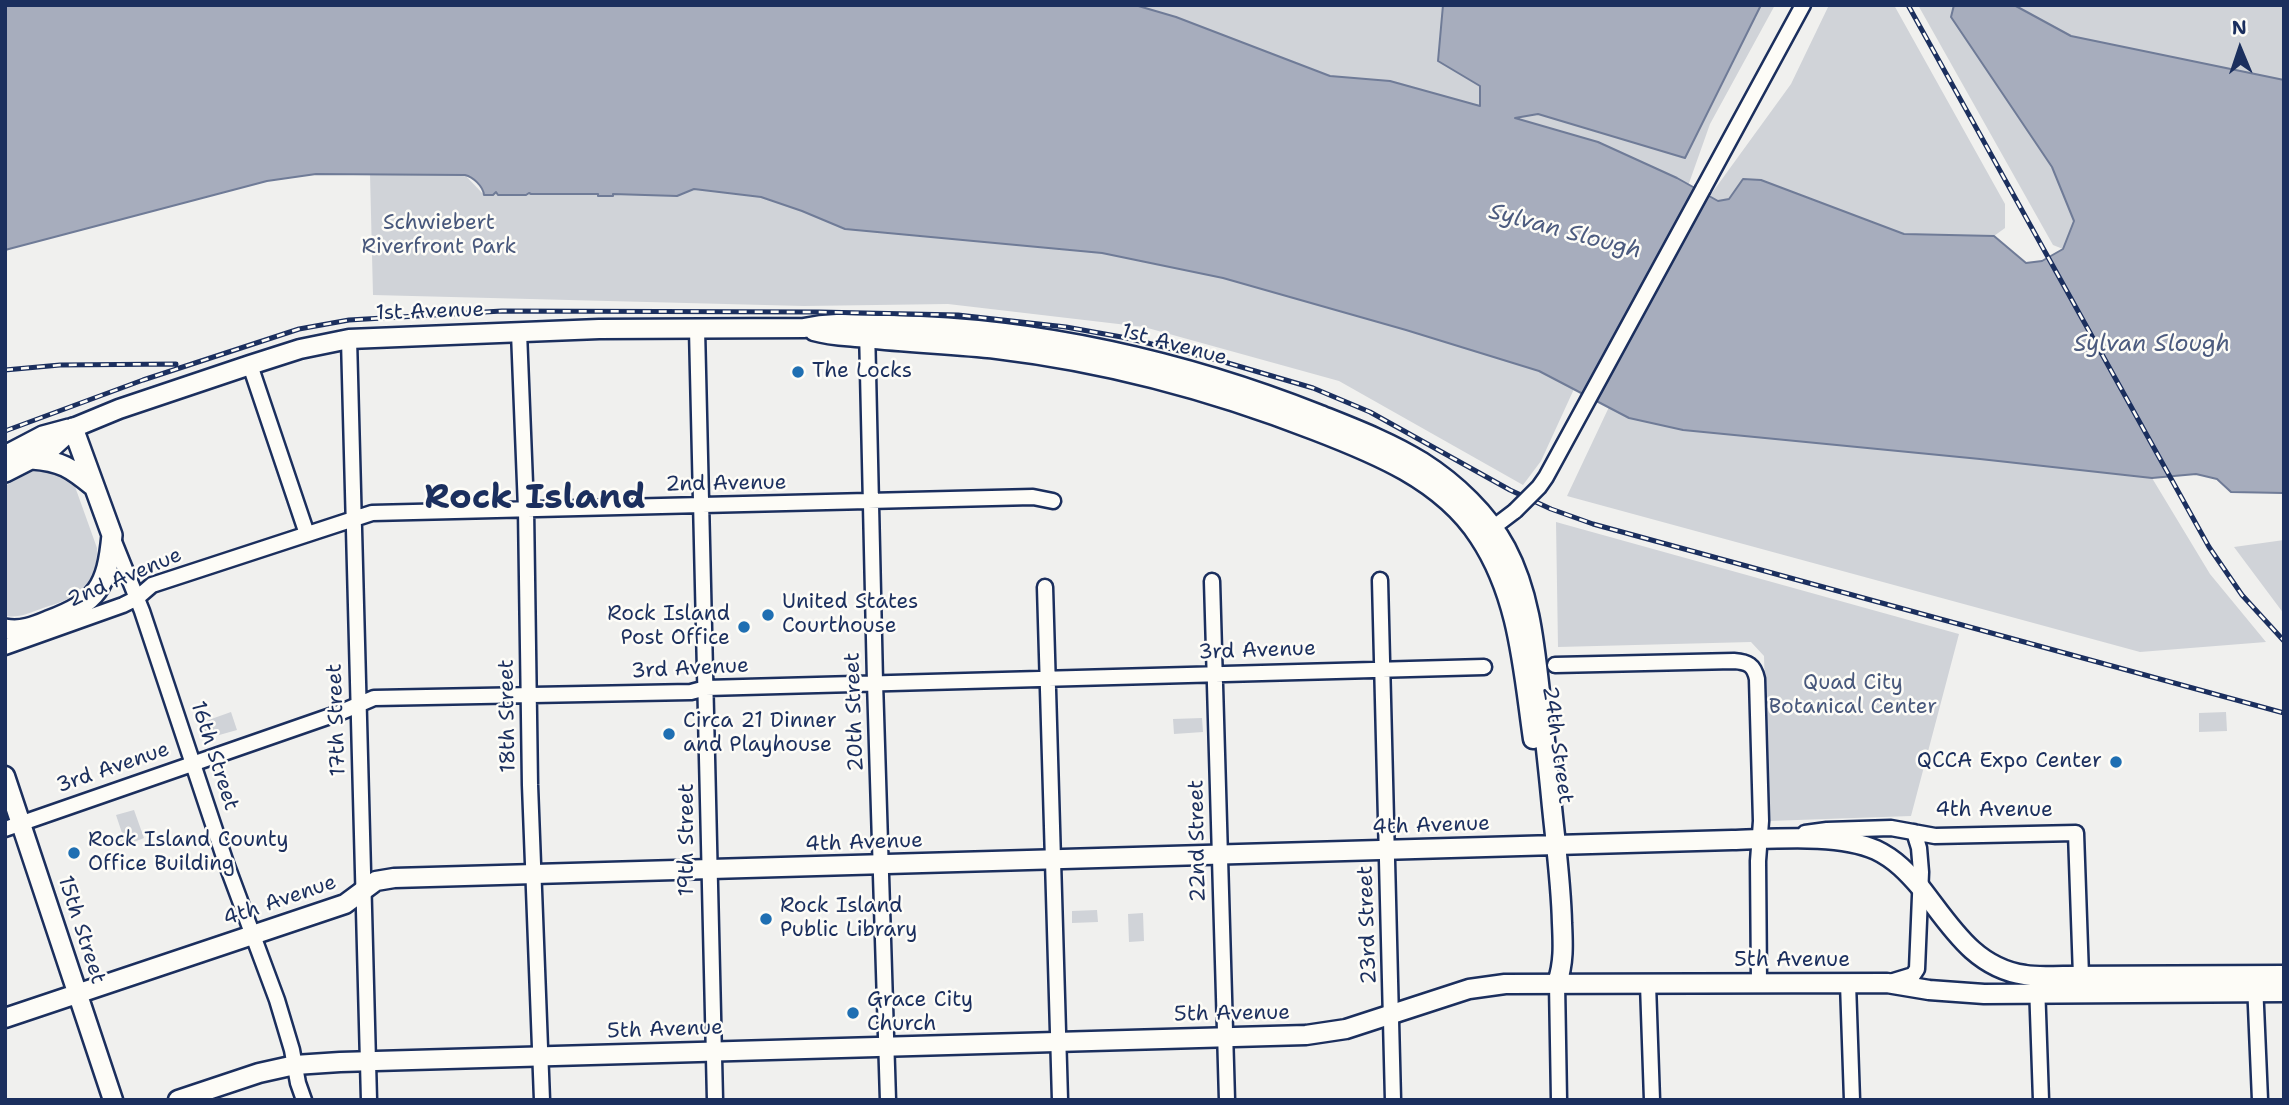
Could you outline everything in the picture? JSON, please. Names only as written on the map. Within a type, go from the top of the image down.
[{"type":"highway","name":"1st Avenue","points":[[5,456],[43,436],[73,428]]},
{"type":"highway","name":"1st Avenue","points":[[5,472],[50,449],[73,428]]},
{"type":"highway","name":"16th Street","points":[[73,428],[112,534]]},
{"type":"highway","points":[[32,459],[65,465],[94,487]]},
{"type":"highway","points":[[5,629],[16,631],[34,627],[71,613],[85,604],[94,596],[102,581],[112,534]]},
{"type":"main road","name":"1st Avenue","points":[[73,428],[118,409],[250,365],[300,349],[349,339],[519,332],[803,328],[829,323],[867,331],[999,333],[1079,345],[1194,371],[1346,425],[1425,464],[1466,497],[1486,533]]},
{"type":"main road","name":"24th Street","points":[[1486,533],[1507,548],[1529,610],[1538,671],[1552,845],[1562,888],[1563,965],[1557,983]]},
{"type":"main road","name":"15th Street","points":[[5,776],[13,825],[78,993],[113,1100]]},
{"type":"main road","name":"4th Avenue","points":[[5,1018],[345,904],[376,881],[394,878],[1755,840]]},
{"type":"main road","name":"5th Avenue","points":[[1755,840],[1843,840],[1877,850],[1907,871],[1976,955],[1992,966],[2008,972],[2037,976],[2255,983],[2284,992]]},
{"type":"main road","name":"5th Avenue","points":[[178,1100],[259,1073],[295,1065],[368,1060],[886,1047],[1328,1032],[1363,1024],[1488,985],[1887,983],[1947,992],[2037,995],[2255,983],[2284,975]]},
{"type":"street","points":[[1486,533],[1515,511],[1539,487],[1552,467],[1803,5]]},
{"type":"street","name":"19th Street","points":[[697,329],[715,1100]]},
{"type":"street","name":"20th Street","points":[[867,331],[888,1100]]},
{"type":"street","name":"18th Street","points":[[519,332],[542,1100]]},
{"type":"street","name":"17th Street","points":[[349,339],[369,1100]]},
{"type":"street","points":[[250,365],[307,534]]},
{"type":"street","name":"2nd Avenue","points":[[5,647],[123,605],[137,598],[152,585],[372,513],[1033,497],[1053,501]]},
{"type":"street","name":"16th Street","points":[[112,534],[137,598],[251,936],[276,1000],[304,1100]]},
{"type":"street","name":"23rd Street","points":[[1380,580],[1393,1100]]},
{"type":"street","name":"22nd Street","points":[[1212,581],[1227,1100]]},
{"type":"street","points":[[1045,587],[1060,1100]]},
{"type":"street","points":[[1555,665],[1734,661],[1750,663],[1753,667],[1756,679],[1755,840],[1758,861],[1759,983]]},
{"type":"street","name":"3rd Avenue","points":[[13,825],[380,697],[691,692],[706,688],[875,682],[1483,667]]},
{"type":"street","name":"4th Avenue","points":[[1787,840],[1805,832],[1891,828],[1935,836],[2076,833],[2081,976]]},
{"type":"street","points":[[1887,983],[1916,972],[1920,888],[1919,848],[1914,832]]},
{"type":"street","points":[[2037,976],[2041,1100]]},
{"type":"street","name":"24th Street","points":[[1557,983],[1559,1100]]},
{"type":"street","points":[[1848,983],[1852,1100]]},
{"type":"street","points":[[2255,983],[2260,1100]]},
{"type":"street","points":[[1648,984],[1652,1100]]},
{"type":"green space","points":[[1080,5],[1493,5],[1709,107],[1761,5],[1775,5],[1710,124],[1688,186],[1437,114]]},
{"type":"green space","points":[[1829,5],[1894,5],[2005,204],[2005,228],[1994,236],[1904,234],[1761,180],[1743,179],[1729,199],[1719,201],[1709,197],[1791,84]]},
{"type":"green space","points":[[1918,5],[2284,5],[2284,287],[2074,221],[2063,249],[2053,245]]},
{"type":"green space","name":"Schwiebert Riverfront Park","points":[[370,174],[465,175],[484,195],[493,195],[496,192],[499,195],[529,193],[677,196],[694,189],[761,197],[845,229],[1102,253],[1223,278],[1406,330],[1539,371],[1574,389],[1541,461],[1523,485],[1339,381],[1144,327],[948,304],[804,306],[373,295]]},
{"type":"green space","points":[[1609,407],[1629,418],[2152,478],[2210,574],[2266,642],[2140,652],[1567,496]]},
{"type":"green space","points":[[48,467],[73,481],[97,548],[94,573],[83,589],[66,600],[24,615],[5,616],[5,486],[38,468]]},
{"type":"green space","name":"Quad City Botanical Center","points":[[1556,522],[1959,634],[1911,816],[1769,821],[1764,656],[1751,642],[1558,647]]},
{"type":"green space","points":[[2284,540],[2284,614],[2234,547]]},
{"type":"green space","points":[[231,712],[237,730],[205,739],[200,723]]},
{"type":"green space","points":[[2226,712],[2227,731],[2199,732],[2199,713]]},
{"type":"green space","points":[[1202,718],[1203,732],[1174,734],[1173,719]]},
{"type":"green space","points":[[134,810],[144,838],[134,842],[135,845],[122,848],[118,835],[122,833],[116,815]]},
{"type":"green space","points":[[1097,910],[1098,922],[1072,923],[1072,911]]},
{"type":"green space","points":[[1143,913],[1144,941],[1129,942],[1128,914]]},
{"type":"water","name":"Sylvan Slough","points":[[5,5],[1135,5],[1176,17],[1330,76],[1390,81],[1480,106],[1480,86],[1438,61],[1443,5],[1761,5],[1685,158],[1538,114],[1515,118],[1598,142],[1677,178],[1718,201],[1729,199],[1743,179],[1761,180],[1904,234],[1994,236],[2026,263],[2042,261],[2063,249],[2074,221],[2052,167],[1951,17],[1954,5],[2014,5],[2071,36],[2284,80],[2284,493],[2231,492],[2217,479],[2196,474],[2152,478],[1683,430],[1629,418],[1539,371],[1223,278],[1102,253],[845,229],[761,197],[694,189],[677,196],[529,193],[498,195],[496,192],[493,195],[484,195],[477,182],[465,175],[316,174],[267,181],[5,250]]},
{"type":"railway","points":[[1908,5],[2209,547],[2242,595],[2284,641]]},
{"type":"railway","points":[[5,431],[143,380],[299,329],[349,320],[502,311],[819,312],[958,315],[1066,327],[1127,338],[1221,361],[1313,388],[1370,412],[1510,490],[1593,524],[2284,713]]},
{"type":"railway","points":[[5,370],[60,365],[176,364]]},
{"type":"place","name":"The Locks","points":[[798,372]]},
{"type":"place","name":"United States Courthouse","points":[[768,615]]},
{"type":"place","name":"Rock Island Post Office","points":[[744,627]]},
{"type":"place","name":"Circa 21 Dinner and Playhouse","points":[[669,734]]},
{"type":"place","name":"QCCA Expo Center","points":[[2116,762]]},
{"type":"place","name":"Rock Island County Office Building","points":[[74,853]]},
{"type":"place","name":"Rock Island Public Library","points":[[766,919]]},
{"type":"place","name":"Grace City Church","points":[[853,1013]]},
{"type":"district","name":"Rock Island","points":[[535,499]]}]
